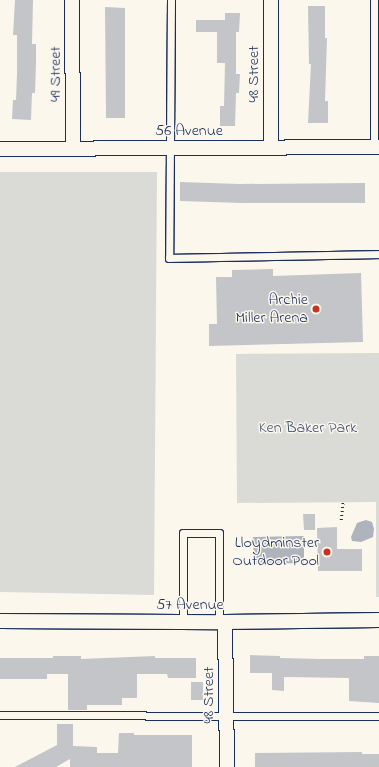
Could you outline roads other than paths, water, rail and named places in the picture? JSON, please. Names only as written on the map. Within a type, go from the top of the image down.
[{"type":"street","name":"49 Street","points":[[72,0],[73,148]]},
{"type":"street","name":"48 Street","points":[[272,0],[272,148]]},
{"type":"street","name":"56 Avenue","points":[[0,149],[376,147]]},
{"type":"street","name":"57 Avenue","points":[[0,621],[222,622],[379,620]]},
{"type":"street","name":"48 Street","points":[[222,622],[227,767]]},
{"type":"lane","points":[[171,0],[169,258],[379,254]]},
{"type":"lane","points":[[374,0],[376,147]]},
{"type":"lane","points":[[183,622],[183,533],[219,533],[222,622]]},
{"type":"lane","points":[[0,715],[226,717],[379,716]]},
{"type":"place","name":"Archie Miller Arena","points":[[316,309]]},
{"type":"place","name":"Lloydminster Outdoor Pool","points":[[327,552]]},
{"type":"park label","name":"Ken Baker Park","points":[[308,428]]}]
